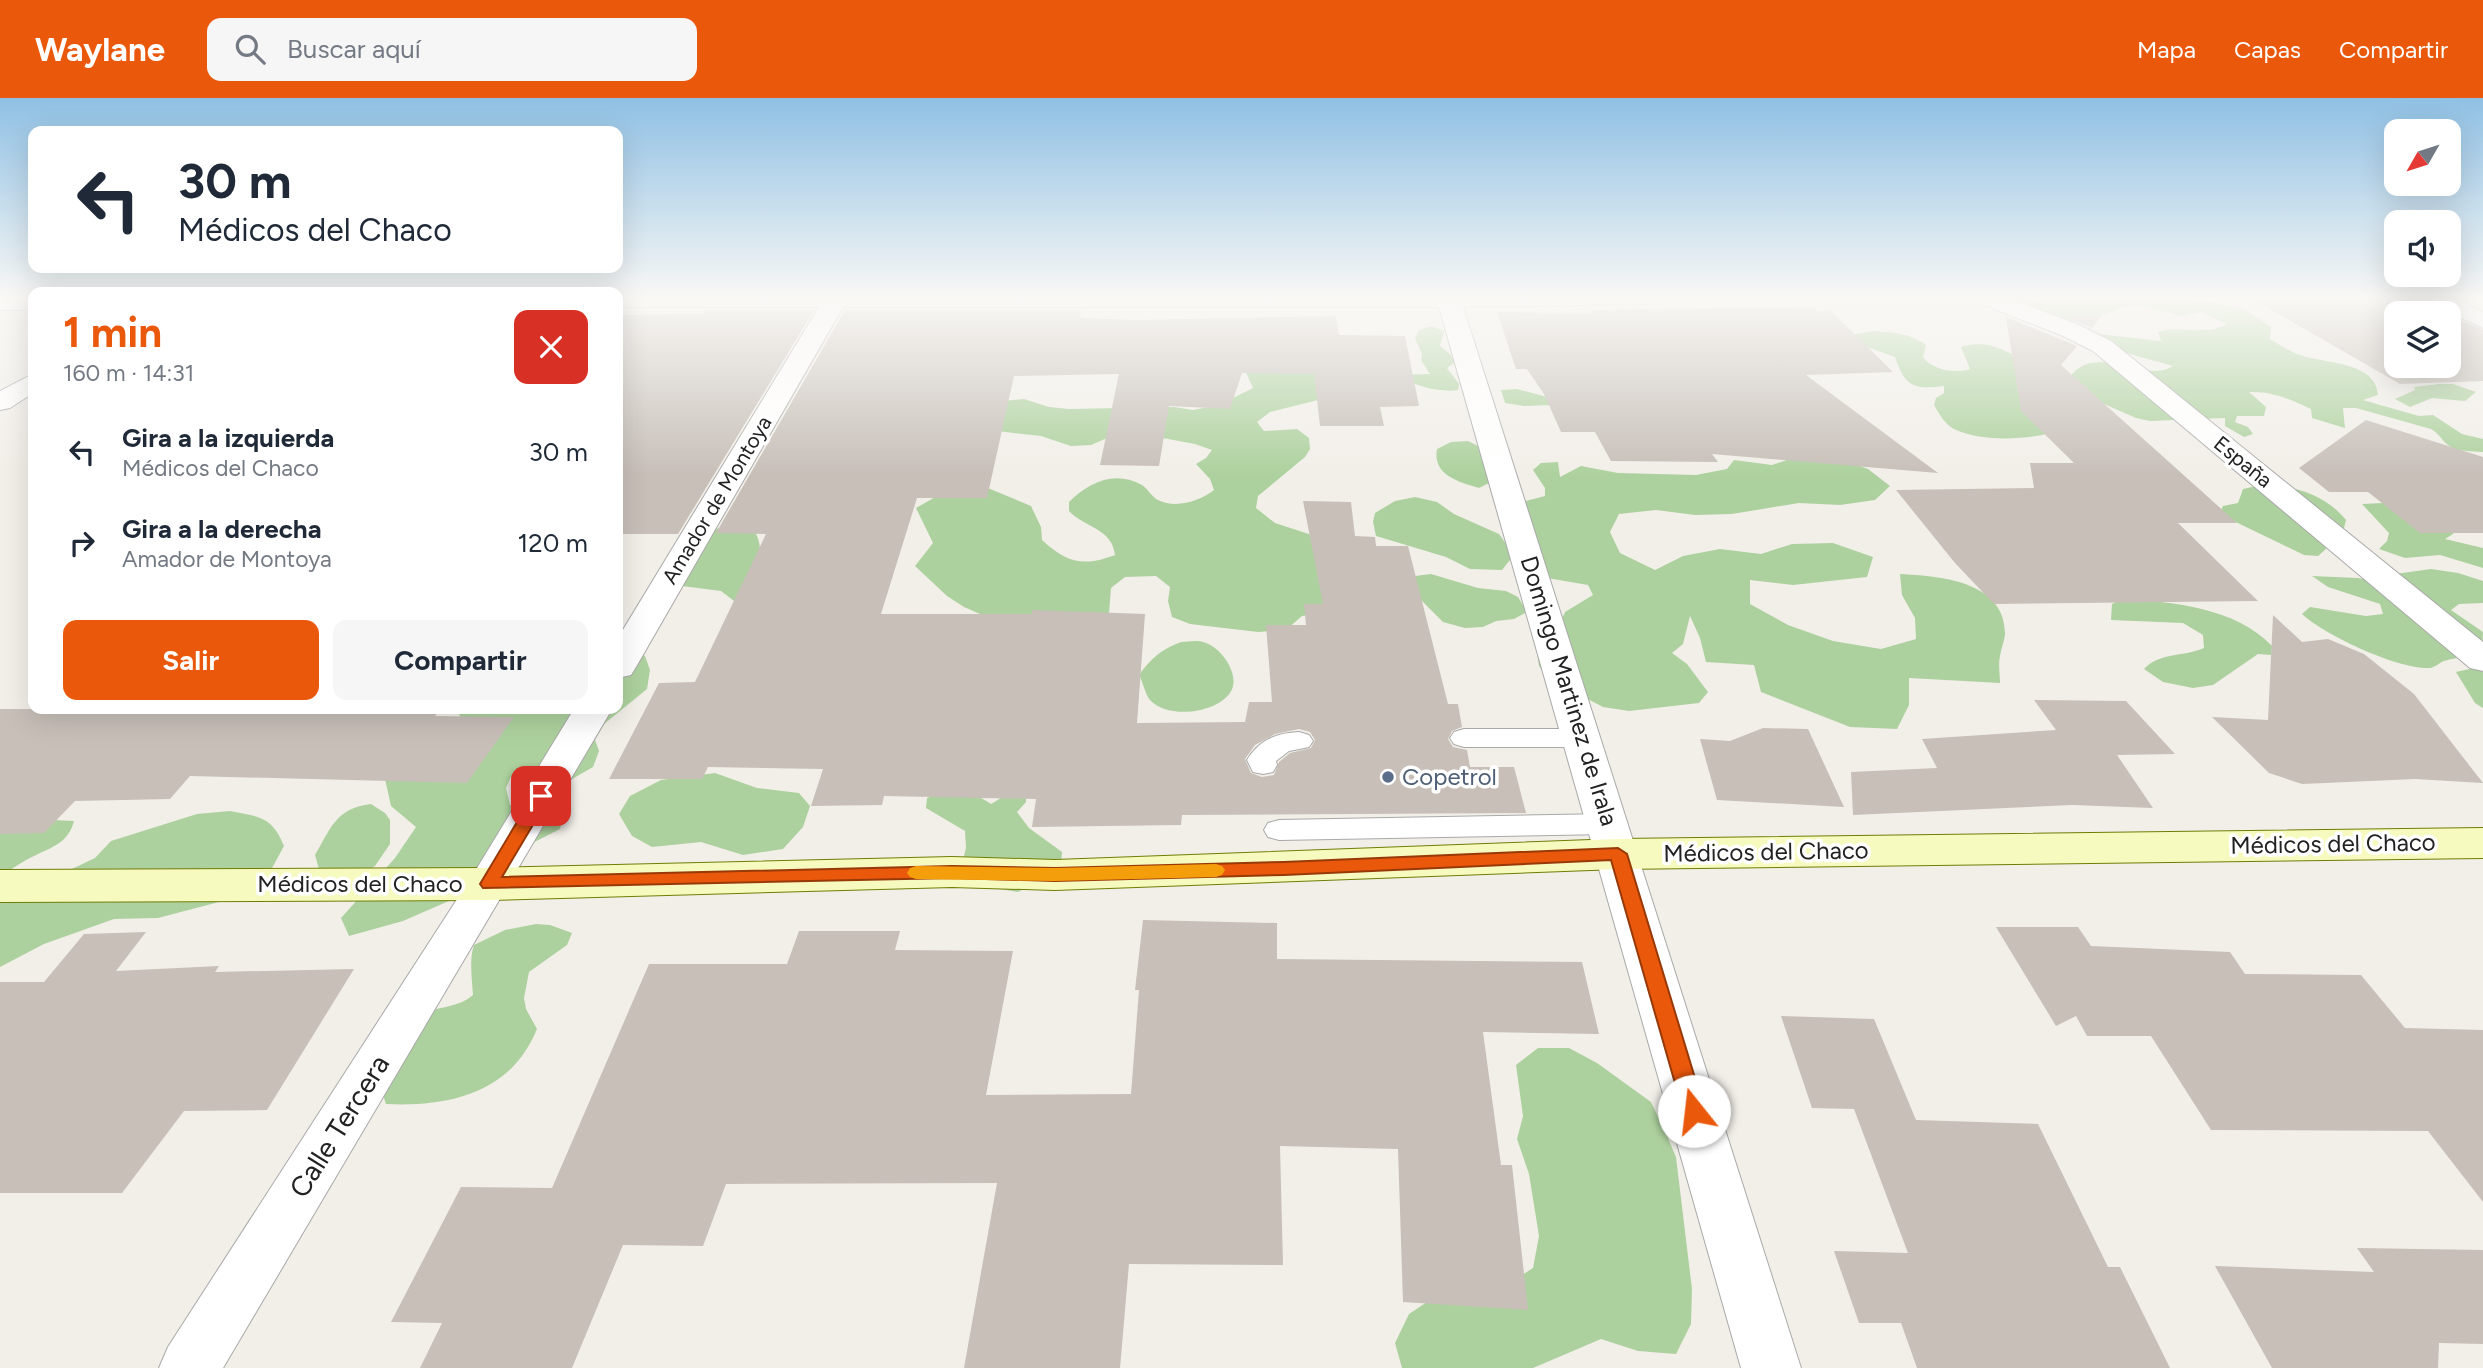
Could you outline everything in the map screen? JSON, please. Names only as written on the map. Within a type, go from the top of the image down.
[{"type":"main road","name":"Médicos del Chaco","points":[[0,886],[489,884],[952,872],[1055,875],[1280,838],[2483,842]]},
{"type":"street","name":"Amador de Montoya","points":[[623,659],[802,356]]},
{"type":"street","name":"Domingo Martinez de Irala","points":[[1466,356],[1771,1368]]},
{"type":"street","name":"España","points":[[2114,356],[2483,660]]},
{"type":"street","points":[[0,402],[28,385]]},
{"type":"street","points":[[489,884],[590,714]]},
{"type":"street","name":"Calle Tercera","points":[[189,1368],[489,884]]},
{"type":"lane","points":[[1464,738],[1583,738]]},
{"type":"lane","points":[[1263,765],[1261,760],[1270,748],[1282,741],[1299,741]]},
{"type":"green space","points":[[1422,356],[1451,356],[1455,362],[1447,368],[1459,384],[1458,390],[1427,388],[1399,375],[1430,374],[1421,360]]},
{"type":"green space","points":[[1893,356],[1923,356],[1932,365],[1944,370],[1958,371],[1970,369],[1965,356],[2015,356],[2046,434],[1989,438],[1966,434],[1952,428],[1934,405],[1936,398],[1944,393],[1944,386],[1925,387],[1912,384],[1903,374]]},
{"type":"green space","points":[[2138,356],[2304,356],[2348,366],[2368,376],[2375,384],[2378,395],[2363,400],[2419,416],[2433,415],[2462,434],[2483,439],[2483,452],[2456,449],[2431,429],[2356,408],[2343,408],[2345,428],[2312,418],[2311,409],[2296,402],[2257,392],[2249,392],[2266,407],[2264,416],[2237,416],[2235,422],[2248,427],[2253,434],[2244,437],[2225,426],[2225,418],[2150,421],[2136,418],[2095,400],[2069,378],[2080,367],[2092,363],[2149,371],[2173,366]]},
{"type":"green space","points":[[1243,366],[1333,369],[1330,397],[1270,412],[1257,422],[1264,431],[1297,429],[1309,438],[1310,449],[1305,457],[1258,496],[1256,508],[1275,523],[1315,536],[1337,550],[1324,613],[1302,616],[1286,630],[1258,632],[1190,624],[1172,617],[1168,601],[1170,587],[1156,576],[1125,577],[1111,588],[1108,626],[989,618],[947,596],[915,566],[933,543],[916,508],[953,487],[978,484],[1031,506],[1041,527],[1042,540],[1059,554],[1084,562],[1115,555],[1109,539],[1069,511],[1069,502],[1094,484],[1112,479],[1132,481],[1142,485],[1158,500],[1172,504],[1195,500],[1214,490],[1210,479],[1196,464],[1212,450],[1152,436],[1137,425],[1091,445],[1071,446],[1041,436],[997,431],[992,402],[1024,399],[1049,407],[1069,409],[1174,407],[1193,410],[1219,405],[1253,388]]},
{"type":"green space","points":[[2453,384],[2476,392],[2465,401],[2432,398],[2410,407],[2395,399],[2415,390],[2414,387]]},
{"type":"green space","points":[[1517,389],[1547,397],[1551,405],[1524,406],[1505,403],[1501,390]]},
{"type":"green space","points":[[1468,441],[1480,447],[1493,481],[1479,488],[1449,476],[1439,465],[1437,458],[1437,449],[1451,442]]},
{"type":"green space","points":[[1833,456],[1868,469],[1890,486],[1875,500],[1840,505],[1799,503],[1732,514],[1695,515],[1656,510],[1619,514],[1610,532],[1620,553],[1655,570],[1683,556],[1720,549],[1761,554],[1792,544],[1833,543],[1873,557],[1867,577],[1793,585],[1750,580],[1750,604],[1788,625],[1833,641],[1881,649],[1916,639],[1915,618],[1902,595],[1900,574],[1933,577],[1968,585],[1983,592],[1995,603],[2002,617],[2005,635],[1999,659],[2000,683],[1909,678],[1909,705],[1897,729],[1850,727],[1761,692],[1754,665],[1706,662],[1700,638],[1690,616],[1683,644],[1672,653],[1687,664],[1708,692],[1699,703],[1629,711],[1603,707],[1547,678],[1539,666],[1537,653],[1551,644],[1565,612],[1593,595],[1588,585],[1547,578],[1515,504],[1545,496],[1545,488],[1533,470],[1541,463],[1558,462],[1560,477],[1581,466],[1618,473],[1696,475],[1727,469],[1734,460],[1772,465],[1796,457]]},
{"type":"green space","points":[[2261,485],[2296,489],[2318,498],[2338,511],[2346,520],[2344,528],[2330,534],[2326,549],[2318,556],[2304,555],[2219,514],[2223,506],[2238,503],[2243,489]]},
{"type":"green space","points":[[1415,497],[1437,502],[1454,514],[1499,534],[1514,555],[1502,570],[1470,569],[1446,557],[1376,536],[1373,522],[1375,513],[1395,501]]},
{"type":"green space","points":[[2383,503],[2456,526],[2453,534],[2445,539],[2483,548],[2483,568],[2440,555],[2405,558],[2379,549],[2387,541],[2389,533],[2362,504]]},
{"type":"green space","points":[[746,521],[755,531],[760,552],[754,572],[738,604],[721,591],[682,586],[663,572],[671,552],[682,544],[709,532]]},
{"type":"green space","points":[[2431,569],[2458,573],[2483,581],[2483,603],[2459,604],[2451,610],[2483,632],[2482,655],[2444,661],[2430,668],[2417,667],[2363,650],[2327,632],[2302,614],[2310,607],[2366,616],[2383,614],[2380,604],[2328,587],[2312,576],[2358,578],[2383,583],[2388,575]]},
{"type":"green space","points":[[1431,574],[1478,588],[1506,591],[1518,597],[1527,612],[1514,619],[1496,621],[1483,627],[1465,628],[1443,622],[1420,599],[1415,576]]},
{"type":"green space","points":[[2124,598],[2183,605],[2222,615],[2257,633],[2272,646],[2271,655],[2258,654],[2213,685],[2193,688],[2163,682],[2144,669],[2165,657],[2204,648],[2203,635],[2183,623],[2111,620],[2112,604]]},
{"type":"green space","points":[[1195,641],[1210,645],[1223,655],[1228,663],[1233,686],[1230,693],[1214,706],[1179,712],[1158,706],[1147,695],[1139,675],[1157,655],[1181,642]]},
{"type":"green space","points":[[623,647],[645,656],[650,670],[647,689],[623,709]]},
{"type":"green space","points":[[2474,668],[2483,671],[2483,708],[2475,703],[2456,672]]},
{"type":"green space","points":[[459,714],[616,714],[604,724],[595,740],[599,751],[593,767],[572,779],[511,777],[506,788],[510,805],[565,810],[560,829],[503,858],[449,901],[403,921],[349,936],[341,918],[395,858],[416,827],[391,806],[385,779],[475,736]]},
{"type":"green space","points":[[715,773],[757,788],[799,793],[810,806],[803,827],[783,849],[743,855],[701,842],[652,847],[632,836],[619,814],[630,796],[661,780]]},
{"type":"green space","points":[[1014,790],[1026,791],[1026,802],[1017,812],[1029,828],[1062,852],[1061,866],[1048,877],[1018,892],[981,886],[963,860],[966,848],[965,831],[926,808],[927,798],[943,793],[960,792],[984,799],[991,804]]},
{"type":"green space","points":[[371,804],[385,813],[390,820],[390,844],[375,866],[349,882],[319,869],[315,855],[336,821],[350,810]]},
{"type":"green space","points":[[230,811],[257,817],[275,829],[284,846],[271,870],[219,902],[158,918],[114,919],[44,944],[0,967],[0,903],[95,858],[111,841],[197,814]]},
{"type":"green space","points":[[52,820],[74,821],[68,834],[59,843],[0,876],[0,832]]},
{"type":"green space","points":[[536,924],[550,925],[572,933],[567,945],[529,972],[524,998],[526,1009],[537,1029],[526,1051],[495,1082],[476,1092],[433,1103],[386,1104],[382,1092],[426,1012],[456,1004],[473,995],[471,963],[474,945],[505,930]]},
{"type":"green space","points":[[1538,1048],[1569,1048],[1597,1063],[1651,1102],[1676,1157],[1692,1289],[1691,1324],[1676,1354],[1638,1351],[1601,1339],[1533,1368],[1402,1368],[1395,1343],[1409,1314],[1436,1296],[1505,1286],[1533,1268],[1539,1236],[1529,1174],[1517,1139],[1523,1116],[1516,1065]]},
{"type":"building","points":[[623,356],[786,356],[678,534],[623,534]]},
{"type":"building","points":[[818,356],[1409,356],[1419,406],[1380,407],[1384,426],[1320,426],[1314,374],[1242,373],[1230,409],[1169,406],[1159,466],[1100,465],[1119,374],[1014,376],[987,498],[917,498],[881,614],[1032,614],[1032,610],[1145,614],[1137,723],[1245,722],[1249,702],[1272,702],[1266,625],[1306,625],[1304,604],[1323,604],[1303,501],[1351,502],[1355,536],[1375,537],[1376,546],[1408,546],[1448,704],[1458,704],[1462,727],[1452,731],[1448,739],[1453,747],[1467,750],[1470,767],[1514,767],[1526,813],[1182,815],[1181,825],[1032,827],[1036,799],[884,796],[882,805],[811,806],[823,769],[708,767],[702,779],[609,779],[659,683],[695,682],[766,534],[716,533]],"holes":[[[1299,729],[1310,732],[1315,740],[1311,748],[1290,753],[1279,762],[1274,775],[1262,777],[1251,773],[1245,759],[1255,745],[1275,734]]]},
{"type":"building","points":[[1512,356],[1877,356],[1893,372],[1806,375],[1938,473],[1712,454],[1718,462],[1611,461],[1595,432],[1561,432],[1544,394],[1527,369],[1516,369]]},
{"type":"building","points":[[2012,356],[2068,356],[2061,365],[2237,523],[2178,523],[2258,601],[1994,604],[1955,563],[1896,490],[2034,488],[2030,463],[2074,463],[2021,411]]},
{"type":"building","points":[[2352,356],[2384,356],[2384,375]]},
{"type":"building","points":[[2461,356],[2483,356],[2483,381],[2400,384],[2390,378],[2461,378]]},
{"type":"building","points":[[2366,420],[2483,457],[2483,533],[2420,533],[2368,492],[2329,492],[2299,468]]},
{"type":"building","points":[[2273,615],[2302,642],[2328,639],[2364,654],[2414,694],[2483,783],[2415,779],[2302,784],[2269,773],[2212,717],[2268,720]]},
{"type":"building","points":[[2034,700],[2126,701],[2175,754],[2117,755],[2153,808],[2072,805],[1853,815],[1851,772],[1937,768],[1922,739],[2056,730]]},
{"type":"building","points":[[0,709],[28,709],[28,714],[436,714],[435,716],[514,717],[467,783],[190,776],[170,799],[75,801],[44,833],[0,834]]},
{"type":"building","points":[[1763,728],[1808,729],[1844,807],[1717,800],[1700,739],[1730,741]]},
{"type":"building","points":[[1143,920],[1277,923],[1277,959],[1582,962],[1599,1034],[1483,1032],[1501,1165],[1512,1165],[1528,1310],[1403,1302],[1398,1149],[1280,1146],[1283,1265],[1129,1264],[1120,1368],[964,1368],[997,1183],[726,1184],[703,1246],[623,1245],[572,1368],[420,1368],[442,1323],[391,1322],[461,1187],[552,1188],[649,964],[787,964],[799,931],[900,931],[895,950],[1013,951],[986,1095],[1131,1094],[1139,990],[1135,990]]},
{"type":"building","points":[[1996,927],[2078,927],[2091,946],[2230,952],[2245,974],[2361,975],[2405,1028],[2483,1030],[2483,1202],[2428,1131],[2211,1130],[2151,1036],[2087,1036],[2076,1016],[2056,1026]]},
{"type":"building","points":[[146,932],[116,971],[219,966],[215,972],[354,969],[267,1110],[184,1111],[122,1193],[0,1193],[0,982],[44,982],[84,934]]},
{"type":"building","points":[[1781,1016],[1874,1019],[1916,1120],[2038,1124],[2108,1267],[2120,1267],[2170,1368],[1917,1368],[1901,1323],[1859,1323],[1834,1251],[1908,1253],[1854,1109],[1812,1108]]},
{"type":"building","points":[[2357,1248],[2483,1250],[2483,1344],[2439,1343],[2438,1368],[2272,1368],[2215,1266],[2374,1272]]},
{"type":"slow traffic","points":[[916,873],[1055,875],[1216,870]]},
{"type":"place","name":"Copetrol","points":[[1388,777]]},
{"type":"route","points":[[541,796],[489,884],[952,872],[1055,875],[1284,869],[1618,854],[1694,1111]]}]
